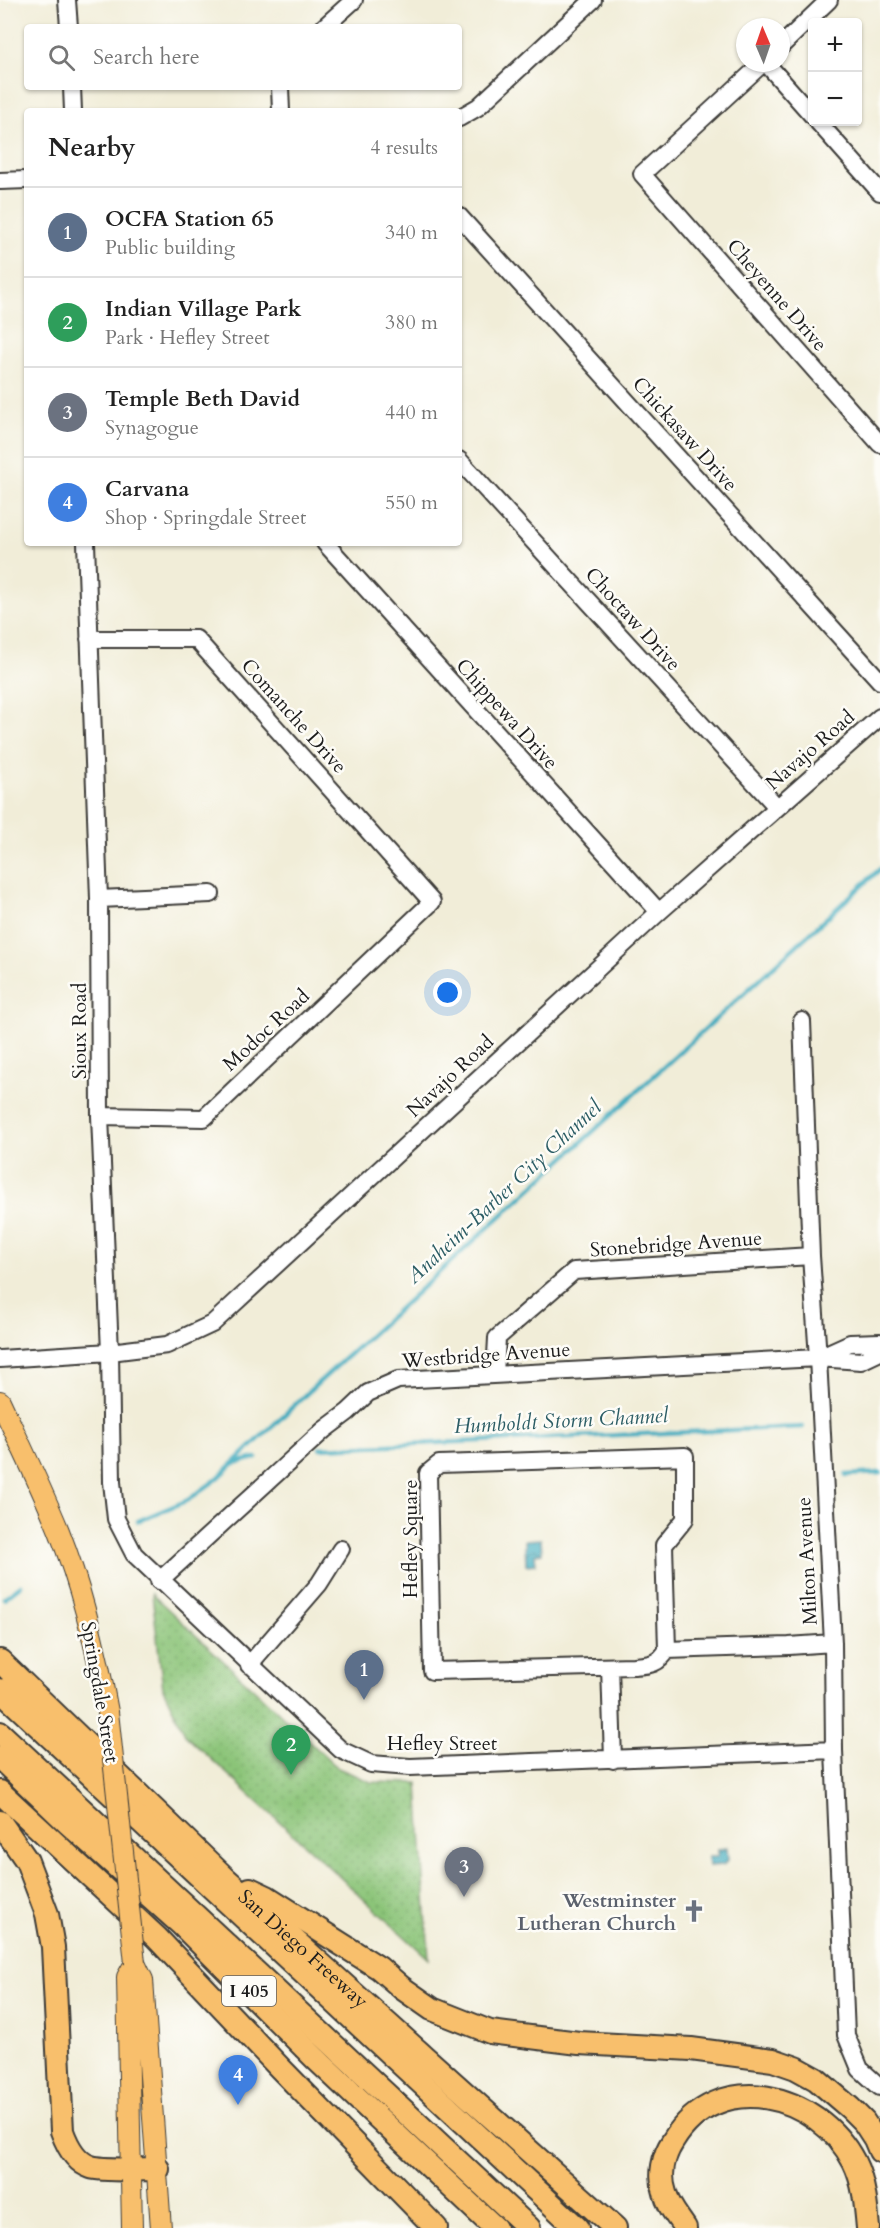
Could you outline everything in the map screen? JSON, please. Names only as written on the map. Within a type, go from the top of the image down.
[{"type":"highway","name":"San Diego Freeway","points":[[0,1661],[226,1879],[615,2228]]},
{"type":"highway","points":[[0,1690],[577,2228]]},
{"type":"highway","points":[[0,1733],[529,2228]]},
{"type":"highway","name":"I 405","points":[[0,1758],[68,1823],[182,1924],[316,2059],[495,2228]]},
{"type":"highway","points":[[0,1792],[157,1938],[288,2077],[436,2228]]},
{"type":"highway","points":[[0,1822],[27,1861],[47,1914],[53,1947],[62,2131],[67,2144],[73,2154],[90,2167],[158,2169]]},
{"type":"highway","points":[[226,1879],[277,1903],[379,1968],[432,2009],[490,2032],[579,2043],[691,2049],[773,2060],[796,2068],[816,2079],[850,2108],[864,2122],[880,2151]]},
{"type":"highway","points":[[686,2228],[665,2195],[663,2187],[664,2160],[670,2145],[685,2124],[711,2104],[729,2097],[748,2095],[783,2101],[799,2107],[837,2138],[854,2162],[861,2181],[868,2228]]},
{"type":"main road","name":"Springdale Street","points":[[0,1401],[59,1532],[97,1653],[108,1713],[135,1963],[143,1980],[161,2228]]},
{"type":"main road","name":"Springdale Street","points":[[132,2228],[127,1977],[135,1963]]},
{"type":"street","points":[[67,0],[69,24]]},
{"type":"street","points":[[327,24],[354,0]]},
{"type":"street","points":[[462,116],[478,106],[593,0]]},
{"type":"street","points":[[790,37],[829,0]]},
{"type":"street","name":"Cheyenne Drive","points":[[755,72],[642,174],[880,444]]},
{"type":"street","points":[[773,72],[808,110]]},
{"type":"street","points":[[72,90],[73,108]]},
{"type":"street","points":[[280,90],[281,108]]},
{"type":"street","points":[[822,126],[880,192]]},
{"type":"street","points":[[0,181],[24,180]]},
{"type":"street","name":"Chickasaw Drive","points":[[462,219],[880,681]]},
{"type":"street","name":"Choctaw Drive","points":[[462,463],[777,807]]},
{"type":"street","name":"Sioux Road","points":[[86,546],[99,899],[100,1116],[110,1352],[112,1482],[116,1519]]},
{"type":"street","name":"Chippewa Drive","points":[[328,546],[659,912]]},
{"type":"street","name":"Comanche Drive","points":[[89,639],[196,639],[432,903]]},
{"type":"street","name":"Navajo Road","points":[[0,1359],[110,1352],[167,1345],[212,1324],[659,912],[880,717]]},
{"type":"street","points":[[99,899],[211,894]]},
{"type":"street","name":"Modoc Road","points":[[100,1116],[204,1118],[432,903]]},
{"type":"street","name":"Milton Avenue","points":[[802,1021],[811,1256],[832,1643],[834,1750],[846,2035],[860,2069],[880,2087]]},
{"type":"street","name":"Stonebridge Avenue","points":[[495,1374],[497,1338],[573,1271],[811,1256]]},
{"type":"street","name":"Westbridge Avenue","points":[[818,1358],[850,1343],[880,1342]]},
{"type":"street","name":"Westbridge Avenue","points":[[159,1581],[324,1430],[368,1393],[398,1380],[818,1358],[861,1361],[880,1352]]},
{"type":"street","name":"Hefley Square","points":[[685,1455],[685,1519],[664,1545],[667,1650],[662,1659],[652,1665],[432,1671],[428,1473],[439,1464],[685,1455]]},
{"type":"street","name":"Hefley Street","points":[[116,1519],[134,1554],[159,1581],[341,1750],[371,1764],[410,1767],[834,1750]]},
{"type":"street","points":[[249,1665],[319,1584],[341,1549]]},
{"type":"street","points":[[667,1650],[832,1643]]},
{"type":"street","points":[[610,1667],[614,1760]]},
{"type":"green space","points":[[152,1594],[338,1768],[371,1782],[418,1783],[429,1959],[186,1736],[163,1689]]},
{"type":"water","points":[[541,1539],[542,1553],[535,1554],[536,1564],[526,1565],[525,1540]]},
{"type":"water","points":[[727,1848],[728,1860],[723,1865],[709,1866],[708,1856],[718,1856],[718,1849]]},
{"type":"waterway","name":"Anaheim-Barber City Channel","points":[[138,1521],[188,1500],[217,1479],[305,1395],[880,869]]},
{"type":"waterway","name":"Humboldt Storm Channel","points":[[320,1448],[803,1427]]},
{"type":"waterway","points":[[235,1463],[256,1458]]},
{"type":"waterway","name":"Humboldt Storm Channel","points":[[846,1475],[880,1473]]},
{"type":"waterway","points":[[4,1598],[21,1585]]},
{"type":"place","name":"OCFA Station 65","points":[[364,1700]]},
{"type":"place","name":"Indian Village Park","points":[[291,1775]]},
{"type":"place","name":"Temple Beth David","points":[[464,1897]]},
{"type":"place","name":"Westminster Lutheran Church","points":[[694,1911]]},
{"type":"place","name":"Carvana","points":[[238,2105]]}]
